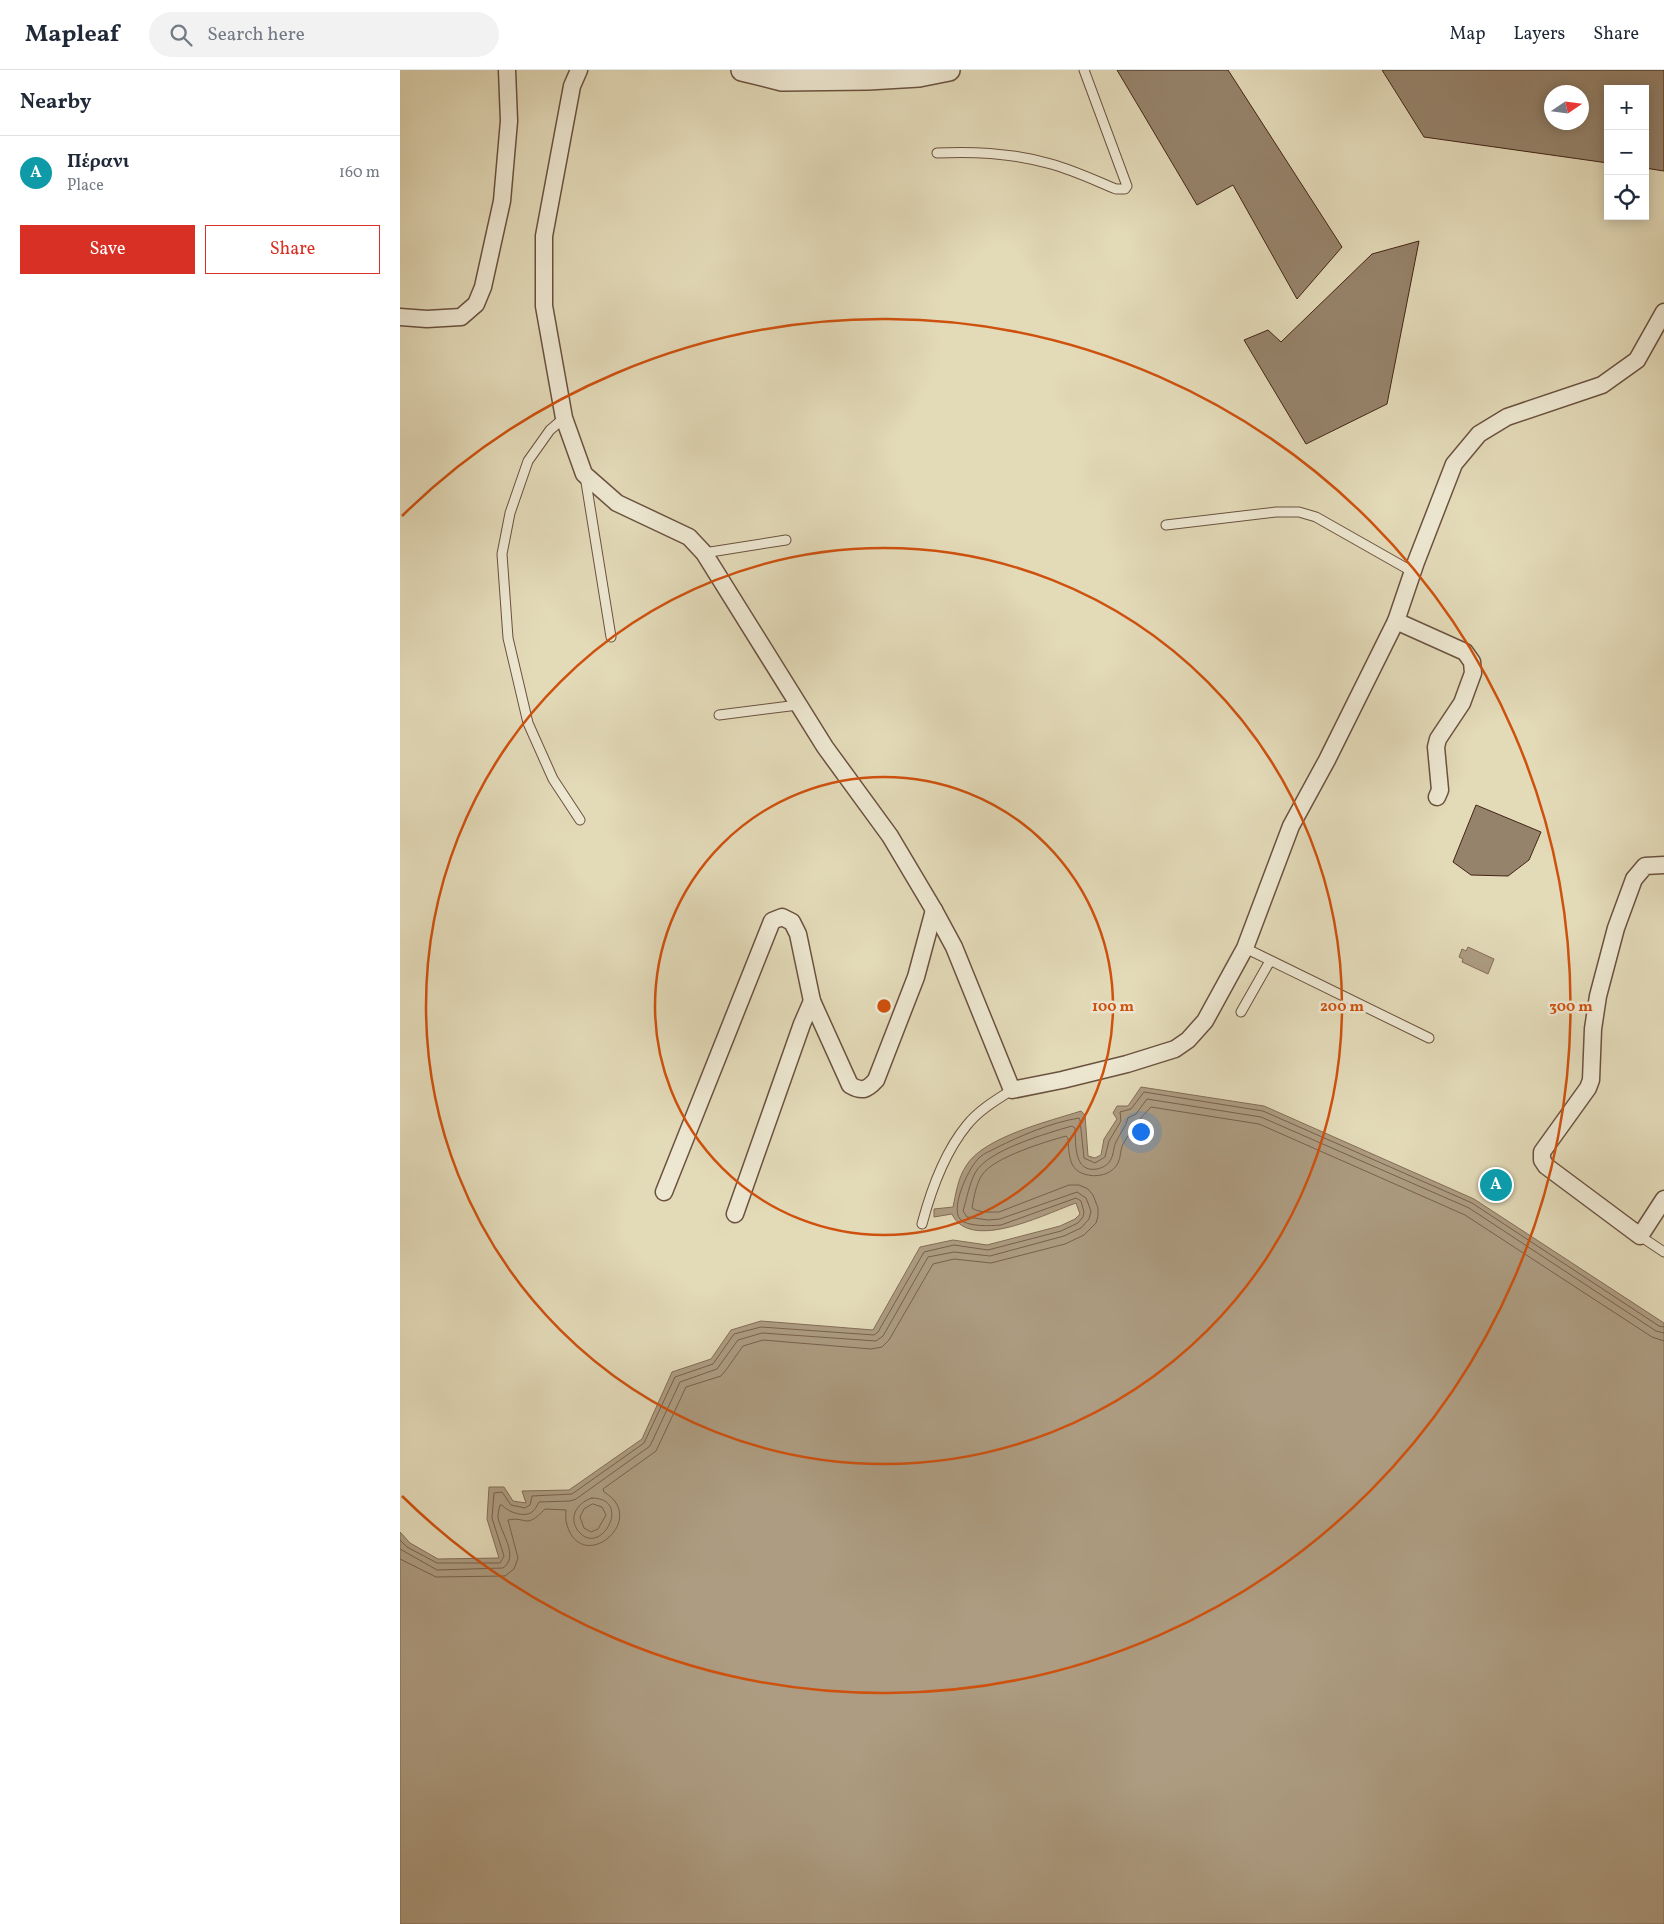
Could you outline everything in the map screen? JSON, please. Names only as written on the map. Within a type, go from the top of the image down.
[{"type":"street","points":[[400,316],[427,319],[460,317],[476,304],[483,287],[502,201],[510,121],[507,70]]},
{"type":"street","points":[[579,70],[572,86],[544,236],[544,306],[564,418],[584,474],[617,503],[689,537],[704,553],[825,748],[890,836],[934,910],[954,947],[1012,1090],[1127,1064],[1175,1048],[1188,1040],[1205,1021],[1245,948],[1291,826],[1327,760],[1396,621],[1454,464],[1479,434],[1507,417],[1602,385],[1637,360],[1664,312]]},
{"type":"street","points":[[742,70],[782,80],[920,76],[949,70]]},
{"type":"street","points":[[1396,621],[1465,652],[1472,662],[1472,673],[1462,703],[1438,739],[1436,747],[1440,790],[1437,797]]},
{"type":"street","points":[[1664,865],[1645,866],[1634,879],[1616,928],[1598,996],[1593,1029],[1591,1080],[1588,1088],[1542,1152],[1542,1160],[1546,1166],[1640,1236],[1664,1199]]},
{"type":"street","points":[[664,1192],[772,921],[782,917],[792,922],[798,934],[812,1002],[850,1085],[858,1090],[869,1088],[876,1080],[916,977],[934,910]]},
{"type":"street","points":[[736,1214],[802,1024],[812,1002]]},
{"type":"lane","points":[[937,153],[999,153],[1051,164],[1116,189],[1125,188],[1128,186],[1084,70]]},
{"type":"lane","points":[[564,418],[550,430],[528,461],[510,513],[502,554],[508,638],[528,723],[553,779],[580,820]]},
{"type":"lane","points":[[584,474],[611,637]]},
{"type":"lane","points":[[1166,525],[1276,512],[1299,512],[1316,517],[1414,572]]},
{"type":"lane","points":[[704,553],[786,540]]},
{"type":"lane","points":[[719,715],[798,705]]},
{"type":"lane","points":[[1245,948],[1429,1038]]},
{"type":"lane","points":[[1241,1012],[1270,961]]},
{"type":"lane","points":[[922,1224],[935,1184],[947,1156],[966,1125],[988,1104],[1012,1090]]},
{"type":"lane","points":[[1640,1236],[1664,1252]]},
{"type":"water","points":[[1468,947],[1494,959],[1488,974],[1462,962],[1463,959],[1459,957],[1462,949],[1466,951]]},
{"type":"water","points":[[1141,1087],[1264,1106],[1474,1199],[1664,1323],[1664,1924],[400,1924],[400,1532],[410,1543],[438,1559],[499,1558],[487,1519],[489,1487],[504,1487],[513,1501],[526,1503],[522,1491],[569,1490],[642,1439],[672,1372],[711,1359],[731,1330],[761,1321],[873,1330],[920,1247],[953,1240],[987,1245],[1060,1226],[1075,1219],[1080,1214],[1076,1203],[1010,1227],[975,1230],[961,1225],[952,1214],[934,1217],[934,1209],[953,1207],[961,1176],[966,1166],[975,1156],[1002,1138],[1035,1125],[1081,1111],[1085,1115],[1088,1156],[1095,1158],[1101,1155],[1104,1139],[1117,1119],[1113,1113],[1117,1106],[1128,1106]]},
{"type":"building","points":[[1117,70],[1228,70],[1342,247],[1297,299],[1233,185],[1197,205]]},
{"type":"building","points":[[1382,70],[1664,70],[1664,171],[1649,169],[1649,85],[1604,85],[1604,162],[1424,137]]},
{"type":"building","points":[[1419,241],[1387,404],[1306,444],[1244,340],[1268,330],[1281,342],[1372,254]]},
{"type":"building","points":[[1476,805],[1541,832],[1529,860],[1508,876],[1471,875],[1453,862]]},
{"type":"place","name":"Πέρανι","points":[[1496,1185]]}]
